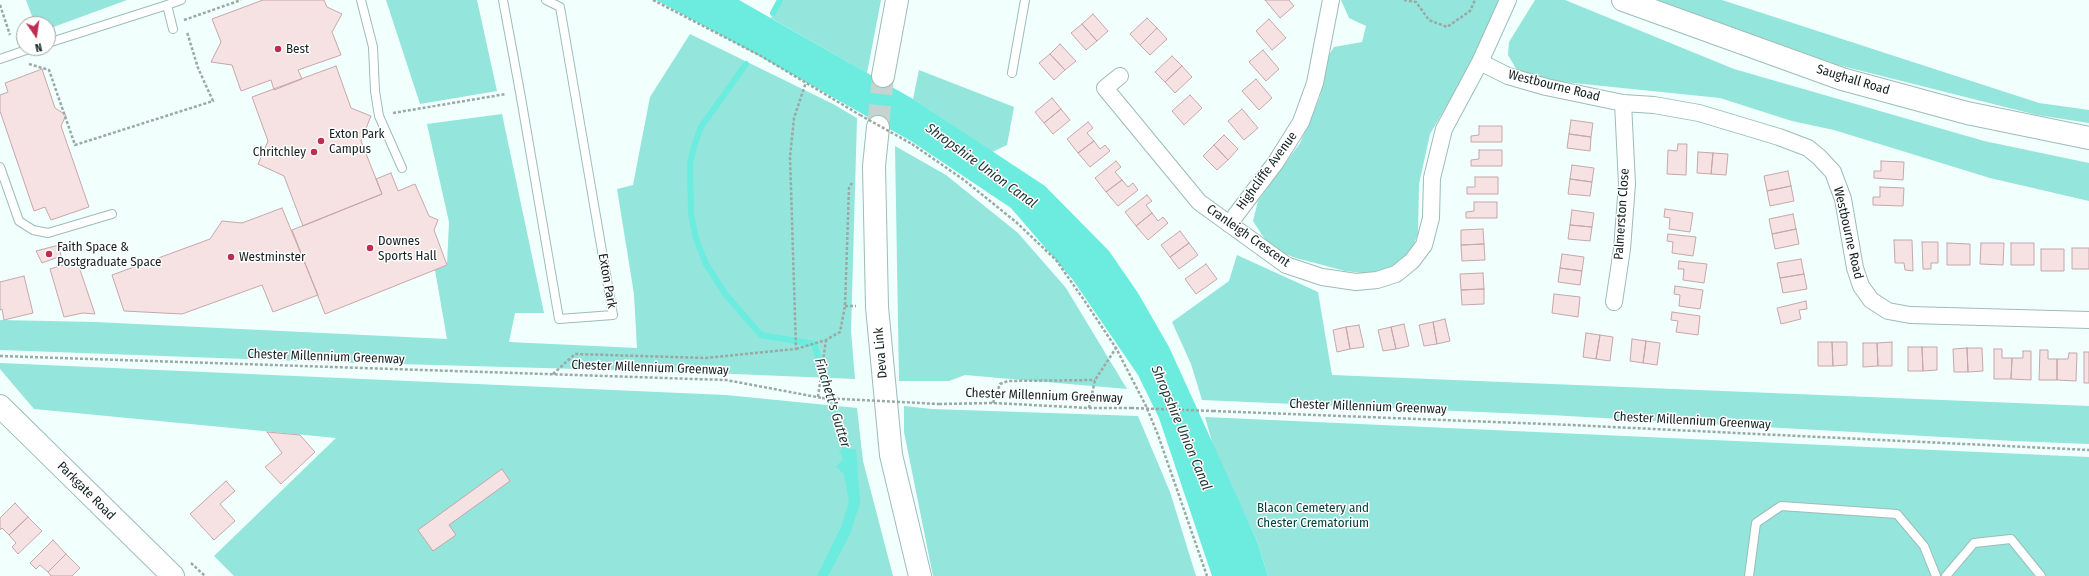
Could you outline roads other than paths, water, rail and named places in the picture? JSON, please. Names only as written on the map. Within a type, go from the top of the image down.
[{"type":"main road","points":[[883,76],[897,0]]},
{"type":"main road","name":"Saughall Road","points":[[1623,0],[1842,79],[1967,113],[2089,138]]},
{"type":"main road","name":"Deva Link","points":[[878,127],[874,166],[877,307],[890,455],[920,576]]},
{"type":"main road","name":"Parkgate Road","points":[[0,406],[173,576]]},
{"type":"street","name":"Highcliffe Avenue","points":[[1229,224],[1276,162],[1301,122],[1315,83],[1331,0]]},
{"type":"street","name":"Cranleigh Crescent","points":[[1120,76],[1105,88],[1199,202],[1286,265],[1322,277],[1356,282],[1377,280],[1396,274],[1412,261],[1424,245],[1431,218],[1432,178],[1444,129],[1480,62],[1508,0]]},
{"type":"street","name":"Westbourne Road","points":[[1480,62],[1508,76],[1546,87],[1623,103],[1654,104],[1699,113],[1779,137],[1808,148],[1833,172],[1843,200],[1855,268],[1861,286],[1871,300],[1888,311],[1910,315],[2089,320]]},
{"type":"street","name":"Palmerston Close","points":[[1614,302],[1622,249],[1627,184],[1623,103]]},
{"type":"lane","points":[[56,40],[180,0]]},
{"type":"lane","points":[[361,0],[373,47],[375,91],[379,116],[402,168]]},
{"type":"lane","name":"Exton Park","points":[[503,0],[559,319],[613,315],[560,7],[546,0]]},
{"type":"lane","points":[[1012,72],[1025,0]]},
{"type":"lane","points":[[167,5],[173,29]]},
{"type":"lane","points":[[0,59],[16,53]]},
{"type":"lane","points":[[0,167],[19,221],[33,230],[48,233],[112,214]]},
{"type":"lane","points":[[1749,576],[1756,523],[1781,506],[1897,514],[1924,546],[1936,576]]},
{"type":"lane","points":[[1946,576],[1974,543],[2011,539],[2041,576]]},
{"type":"water","name":"Shropshire Union Canal","points":[[656,0],[739,0],[913,99],[1045,186],[1109,251],[1138,293],[1169,347],[1257,541],[1268,576],[1212,576],[1159,418],[1138,375],[1073,280],[1011,208],[911,141]]},
{"type":"water","points":[[856,449],[860,503],[850,534],[828,576],[817,576],[842,525],[849,501],[844,474],[836,467],[843,459],[839,450]]},
{"type":"waterway","name":"Finchett's Gutter","points":[[773,13],[780,0]]},
{"type":"waterway","name":"Finchett's Gutter","points":[[746,64],[701,127],[694,146],[690,164],[691,214],[696,239],[706,264],[726,295],[761,335],[814,344],[848,457]]},
{"type":"tunnel","points":[[878,127],[883,76]]},
{"type":"place","name":"Best","points":[[278,49]]},
{"type":"place","name":"Exton Park Campus","points":[[321,141]]},
{"type":"place","name":"Chritchley","points":[[314,152]]},
{"type":"place","name":"Downes Sports Hall","points":[[370,248]]},
{"type":"place","name":"Faith Space & Postgraduate Space","points":[[49,254]]},
{"type":"place","name":"Westminster","points":[[231,257]]},
{"type":"park label","name":"Blacon Cemetery and Chester Crematorium","points":[[1313,516]]}]
